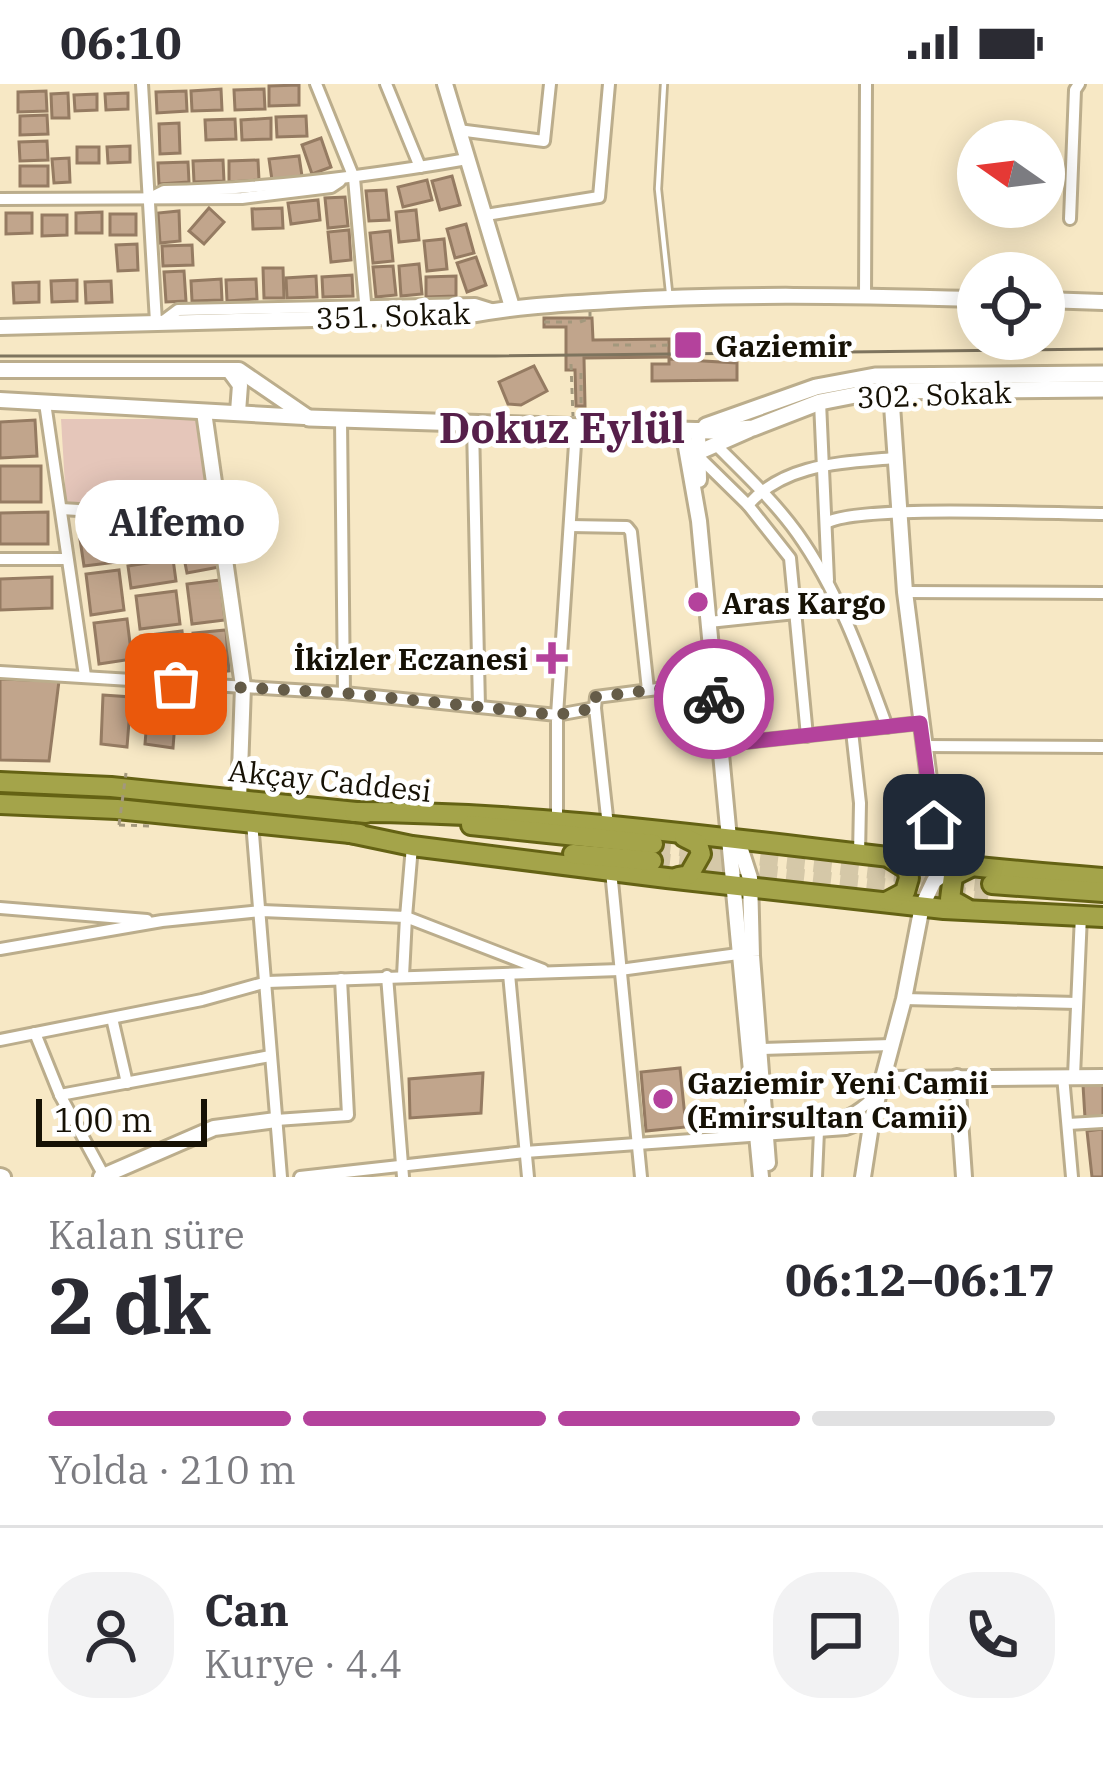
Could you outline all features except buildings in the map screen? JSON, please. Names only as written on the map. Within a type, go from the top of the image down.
[{"type":"highway","name":"Akçay Caddesi","points":[[0,782],[110,787],[354,812],[652,853],[350,833],[118,809],[0,804]]},
{"type":"highway","points":[[354,812],[470,812],[1103,878]]},
{"type":"highway","points":[[350,833],[412,846],[922,906],[1103,892]]},
{"type":"highway","points":[[667,878],[689,875],[701,854],[698,844],[676,833]]},
{"type":"highway","points":[[884,902],[899,898],[908,886],[907,869],[891,859]]},
{"type":"highway","points":[[954,866],[948,891],[958,905],[984,898],[1103,907]]},
{"type":"highway","points":[[984,898],[1103,917]]},
{"type":"main road","name":"302. Sokak","points":[[691,430],[816,387],[875,376],[1103,374]]},
{"type":"main road","name":"302. Sokak","points":[[309,418],[753,428],[820,402],[890,391],[1103,389]]},
{"type":"street","points":[[142,84],[159,322]]},
{"type":"street","points":[[316,84],[347,180],[366,312]]},
{"type":"street","points":[[386,84],[420,167]]},
{"type":"street","points":[[445,84],[512,307]]},
{"type":"street","points":[[458,130],[544,141],[550,84]]},
{"type":"street","points":[[486,215],[599,197],[609,84]]},
{"type":"street","points":[[865,296],[866,84]]},
{"type":"street","points":[[1070,219],[1079,84]]},
{"type":"street","points":[[0,199],[249,189],[347,180],[466,159]]},
{"type":"street","name":"351. Sokak","points":[[0,327],[366,312],[471,315],[512,307],[669,298],[957,298]]},
{"type":"street","points":[[1065,301],[1103,302]]},
{"type":"street","points":[[0,370],[229,370],[248,374],[309,418]]},
{"type":"street","points":[[229,370],[241,386],[238,412]]},
{"type":"street","points":[[248,374],[266,414]]},
{"type":"street","points":[[863,1177],[922,906],[934,881],[954,866],[923,746],[905,592],[890,391]]},
{"type":"street","points":[[266,414],[274,395]]},
{"type":"street","points":[[0,400],[309,418]]},
{"type":"street","points":[[820,402],[828,584]]},
{"type":"street","points":[[45,403],[85,676]]},
{"type":"street","points":[[204,412],[243,686],[239,800]]},
{"type":"street","points":[[341,420],[344,693]]},
{"type":"street","points":[[557,821],[557,715],[578,423]]},
{"type":"street","points":[[473,425],[478,707]]},
{"type":"street","points":[[699,455],[753,428]]},
{"type":"street","points":[[691,430],[699,455],[700,521]]},
{"type":"street","points":[[691,430],[729,840],[741,885],[760,1049],[765,1177]]},
{"type":"street","points":[[715,444],[797,532],[861,654],[887,728]]},
{"type":"street","points":[[699,455],[748,505],[790,558],[807,736]]},
{"type":"street","points":[[748,505],[761,490],[823,464],[894,458]]},
{"type":"street","points":[[61,509],[218,518]]},
{"type":"street","points":[[826,523],[837,517],[898,513],[1103,514]]},
{"type":"street","points":[[570,526],[627,527],[631,532],[648,690]]},
{"type":"street","points":[[0,559],[67,559]]},
{"type":"street","points":[[905,592],[1103,593]]},
{"type":"street","points":[[709,622],[796,613]]},
{"type":"street","points":[[0,673],[344,693],[557,715],[595,708]]},
{"type":"street","points":[[608,826],[596,697],[712,682]]},
{"type":"street","points":[[719,745],[920,723]]},
{"type":"street","points":[[852,731],[860,803],[859,855]]},
{"type":"street","points":[[923,746],[1103,747]]},
{"type":"street","points":[[252,822],[281,1177]]},
{"type":"street","points":[[403,976],[412,846]]},
{"type":"street","points":[[611,871],[641,1177]]},
{"type":"street","points":[[741,885],[738,954],[763,1132]]},
{"type":"street","points":[[0,908],[162,921]]},
{"type":"street","points":[[0,949],[162,921],[262,911],[406,917],[547,972]]},
{"type":"street","points":[[1072,1177],[1069,1076],[1081,915]]},
{"type":"street","points":[[0,1022],[4,1040],[267,982],[620,970],[738,954]]},
{"type":"street","points":[[509,974],[527,1177]]},
{"type":"street","points":[[387,976],[403,1171]]},
{"type":"street","points":[[35,1033],[60,1095],[102,1176],[214,1129],[348,1115],[341,979]]},
{"type":"street","points":[[904,999],[1077,1003]]},
{"type":"street","points":[[112,1018],[127,1083]]},
{"type":"street","points":[[760,1049],[891,1045]]},
{"type":"street","points":[[60,1095],[270,1056]]},
{"type":"street","points":[[300,1177],[403,1171],[525,1152],[763,1132],[845,1120],[863,1109],[882,1084],[957,1076],[1103,1077]]},
{"type":"street","points":[[957,1076],[964,1177]]},
{"type":"street","points":[[763,1132],[846,1129],[872,1119]]},
{"type":"street","points":[[1068,1124],[1103,1122]]},
{"type":"street","points":[[818,1177],[820,1131]]},
{"type":"lane","points":[[664,84],[658,189],[669,298]]},
{"type":"path","points":[[544,322],[572,322]]},
{"type":"path","points":[[614,345],[635,345]]},
{"type":"path","points":[[650,346],[669,345]]},
{"type":"path","points":[[571,364],[573,417],[578,423]]},
{"type":"path","points":[[580,373],[581,406]]},
{"type":"path","points":[[126,773],[119,825],[141,828]]},
{"type":"shaded area","points":[[61,419],[199,419],[212,511],[66,502]]},
{"type":"tunnel","points":[[653,844],[992,884]]},
{"type":"tunnel","points":[[652,861],[988,899]]},
{"type":"railway","points":[[0,356],[1103,349]]},
{"type":"way so far","points":[[176,684],[344,693],[557,715],[595,708],[596,697],[712,682],[714,699]]},
{"type":"place","name":"Gaziemir","points":[[688,345]]},
{"type":"place","name":"Aras Kargo","points":[[698,602]]},
{"type":"place","name":"İkizler Eczanesi","points":[[552,658]]},
{"type":"place","name":"Alfemo","points":[[176,684]]},
{"type":"place","name":"Gaziemir Yeni Camii (Emirsultan Camii)","points":[[663,1099]]},
{"type":"district","name":"Dokuz Eylül","points":[[562,427]]},
{"type":"route","points":[[714,699],[719,745],[920,723],[934,825]]}]
